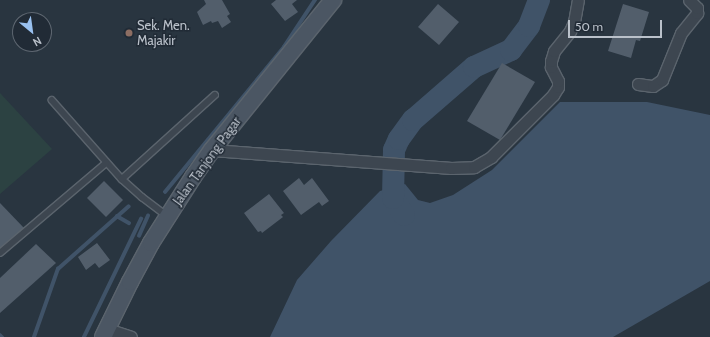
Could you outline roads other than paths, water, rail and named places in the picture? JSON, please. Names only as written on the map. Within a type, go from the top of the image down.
[{"type":"main road","name":"Jalan Tanjong Pagar","points":[[105,333],[130,282],[168,216],[212,150],[333,0]]},
{"type":"street","points":[[212,150],[405,165],[464,168],[474,167],[491,157],[553,95],[558,88],[558,81],[551,67],[551,61],[554,51],[570,31],[574,22],[578,0]]},
{"type":"street","points":[[638,84],[653,86],[662,80],[681,33],[697,13],[697,8],[689,0]]},
{"type":"street","points":[[105,333],[131,337]]},
{"type":"lane","points":[[122,179],[215,95]]},
{"type":"lane","points":[[52,100],[106,163],[122,179],[142,197],[168,216]]},
{"type":"lane","points":[[0,253],[106,163]]},
{"type":"water","points":[[560,102],[647,102],[710,115],[710,281],[613,337],[270,337],[297,280],[331,241],[380,191],[405,184],[418,200],[430,203],[453,195],[492,170]]},
{"type":"waterway","points":[[165,192],[284,47],[315,0]]},
{"type":"waterway","points":[[404,215],[393,198],[394,150],[399,139],[413,120],[474,67],[511,50],[529,26],[539,0]]},
{"type":"waterway","points":[[34,337],[58,269],[128,207]]},
{"type":"waterway","points":[[117,216],[129,223]]},
{"type":"waterway","points":[[139,236],[148,216]]},
{"type":"waterway","points":[[84,337],[141,219]]},
{"type":"place","name":"Sek. Men. Majakir","points":[[129,33]]}]
